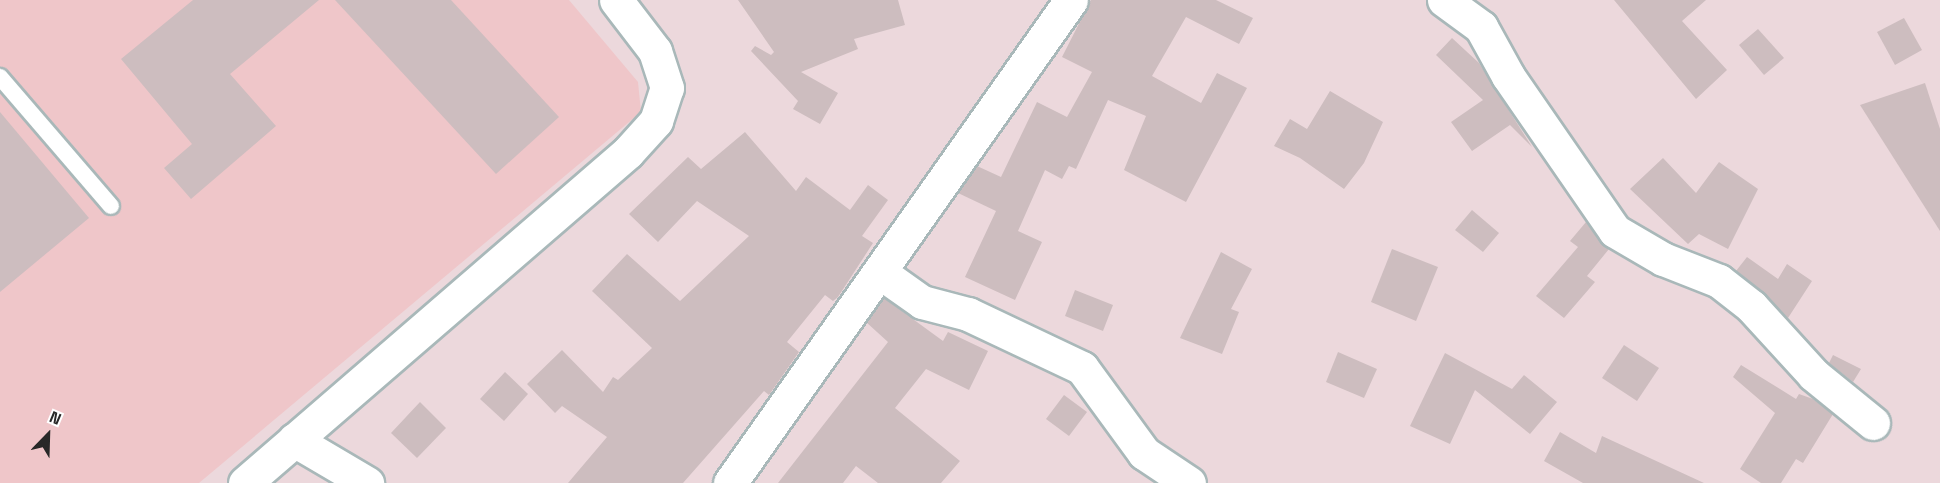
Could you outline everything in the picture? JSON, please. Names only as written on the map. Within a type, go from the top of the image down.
[{"type":"street","points":[[245,483],[628,152],[656,121],[667,88],[656,51],[616,0]]},
{"type":"street","points":[[730,483],[881,273],[1071,0]]},
{"type":"street","points":[[1444,0],[1481,27],[1508,76],[1615,231],[1663,259],[1719,281],[1752,306],[1814,375],[1873,423]]},
{"type":"street","points":[[881,273],[922,302],[968,314],[1082,368],[1144,453],[1190,483]]},
{"type":"street","points":[[294,440],[367,483]]},
{"type":"lane","points":[[0,77],[111,206]]},
{"type":"shaded area","points":[[0,0],[569,0],[638,82],[641,112],[199,483],[0,483]]},
{"type":"building","points":[[193,0],[319,0],[230,74],[276,126],[191,199],[164,168],[192,144],[121,59]]},
{"type":"building","points":[[335,0],[451,0],[559,117],[496,174]]},
{"type":"building","points":[[738,0],[898,0],[905,25],[854,39],[858,49],[801,72],[838,93],[820,124],[793,109],[798,101],[751,51],[755,46],[771,55],[774,52]]},
{"type":"building","points":[[1091,0],[1216,0],[1253,18],[1239,44],[1186,17],[1152,76],[1201,103],[1217,73],[1247,88],[1186,202],[1124,170],[1146,116],[1108,100],[1076,169],[1069,166],[1062,179],[1045,170],[1018,231],[1042,242],[1015,300],[965,277],[996,211],[958,193],[977,166],[1001,177],[1037,102],[1067,117],[1092,72],[1062,57]]},
{"type":"building","points":[[1614,0],[1706,0],[1682,21],[1727,70],[1696,99]]},
{"type":"building","points":[[1904,18],[1922,50],[1895,65],[1877,32]]},
{"type":"building","points":[[1758,29],[1784,58],[1764,75],[1739,45]]},
{"type":"building","points":[[1452,38],[1479,63],[1532,147],[1510,125],[1472,151],[1451,122],[1483,100],[1436,55]]},
{"type":"building","points":[[1925,83],[1940,129],[1940,231],[1860,105]]},
{"type":"building","points":[[1330,91],[1383,122],[1364,163],[1344,189],[1300,158],[1274,146],[1290,119],[1307,129]]},
{"type":"building","points":[[0,112],[89,218],[0,292]]},
{"type":"building","points":[[745,132],[796,191],[806,177],[850,210],[868,185],[888,200],[862,236],[873,243],[838,297],[833,301],[825,295],[787,342],[799,352],[769,395],[764,391],[683,483],[568,483],[607,437],[562,406],[555,413],[527,384],[562,350],[603,392],[613,377],[618,380],[652,348],[592,291],[627,254],[680,301],[749,236],[697,201],[658,242],[629,214],[688,157],[701,169]]},
{"type":"building","points":[[1663,158],[1696,193],[1719,162],[1758,189],[1728,249],[1699,234],[1688,244],[1630,189]]},
{"type":"building","points":[[1472,210],[1499,233],[1483,252],[1455,230]]},
{"type":"building","points":[[1586,222],[1609,249],[1587,276],[1595,282],[1564,318],[1536,296],[1578,247],[1570,241]]},
{"type":"building","points":[[1392,249],[1438,267],[1416,321],[1371,302]]},
{"type":"building","points":[[1221,252],[1252,269],[1231,309],[1239,312],[1222,354],[1180,338]]},
{"type":"building","points":[[1747,257],[1778,279],[1787,264],[1812,281],[1788,318],[1736,271]]},
{"type":"building","points":[[1075,290],[1113,305],[1103,331],[1065,316]]},
{"type":"building","points":[[884,298],[943,341],[948,332],[988,351],[969,390],[926,369],[895,408],[960,461],[941,483],[878,483],[856,466],[843,483],[778,483],[888,342],[866,322]]},
{"type":"building","points":[[1624,345],[1659,368],[1637,401],[1602,378]]},
{"type":"building","points":[[1338,352],[1377,369],[1364,398],[1326,382]]},
{"type":"building","points":[[1445,353],[1512,389],[1524,375],[1557,402],[1530,434],[1475,390],[1450,444],[1410,426]]},
{"type":"building","points":[[1833,355],[1861,369],[1853,382],[1829,363]]},
{"type":"building","points":[[1741,365],[1796,399],[1799,394],[1813,399],[1833,414],[1803,463],[1796,459],[1781,483],[1761,483],[1740,469],[1775,413],[1733,377]]},
{"type":"building","points":[[505,372],[528,394],[504,421],[480,399]]},
{"type":"building","points":[[1064,395],[1087,412],[1069,436],[1046,419]]},
{"type":"building","points":[[420,402],[446,428],[417,458],[391,433]]},
{"type":"building","points":[[1560,432],[1596,453],[1602,436],[1704,483],[1583,483],[1544,461]]}]
